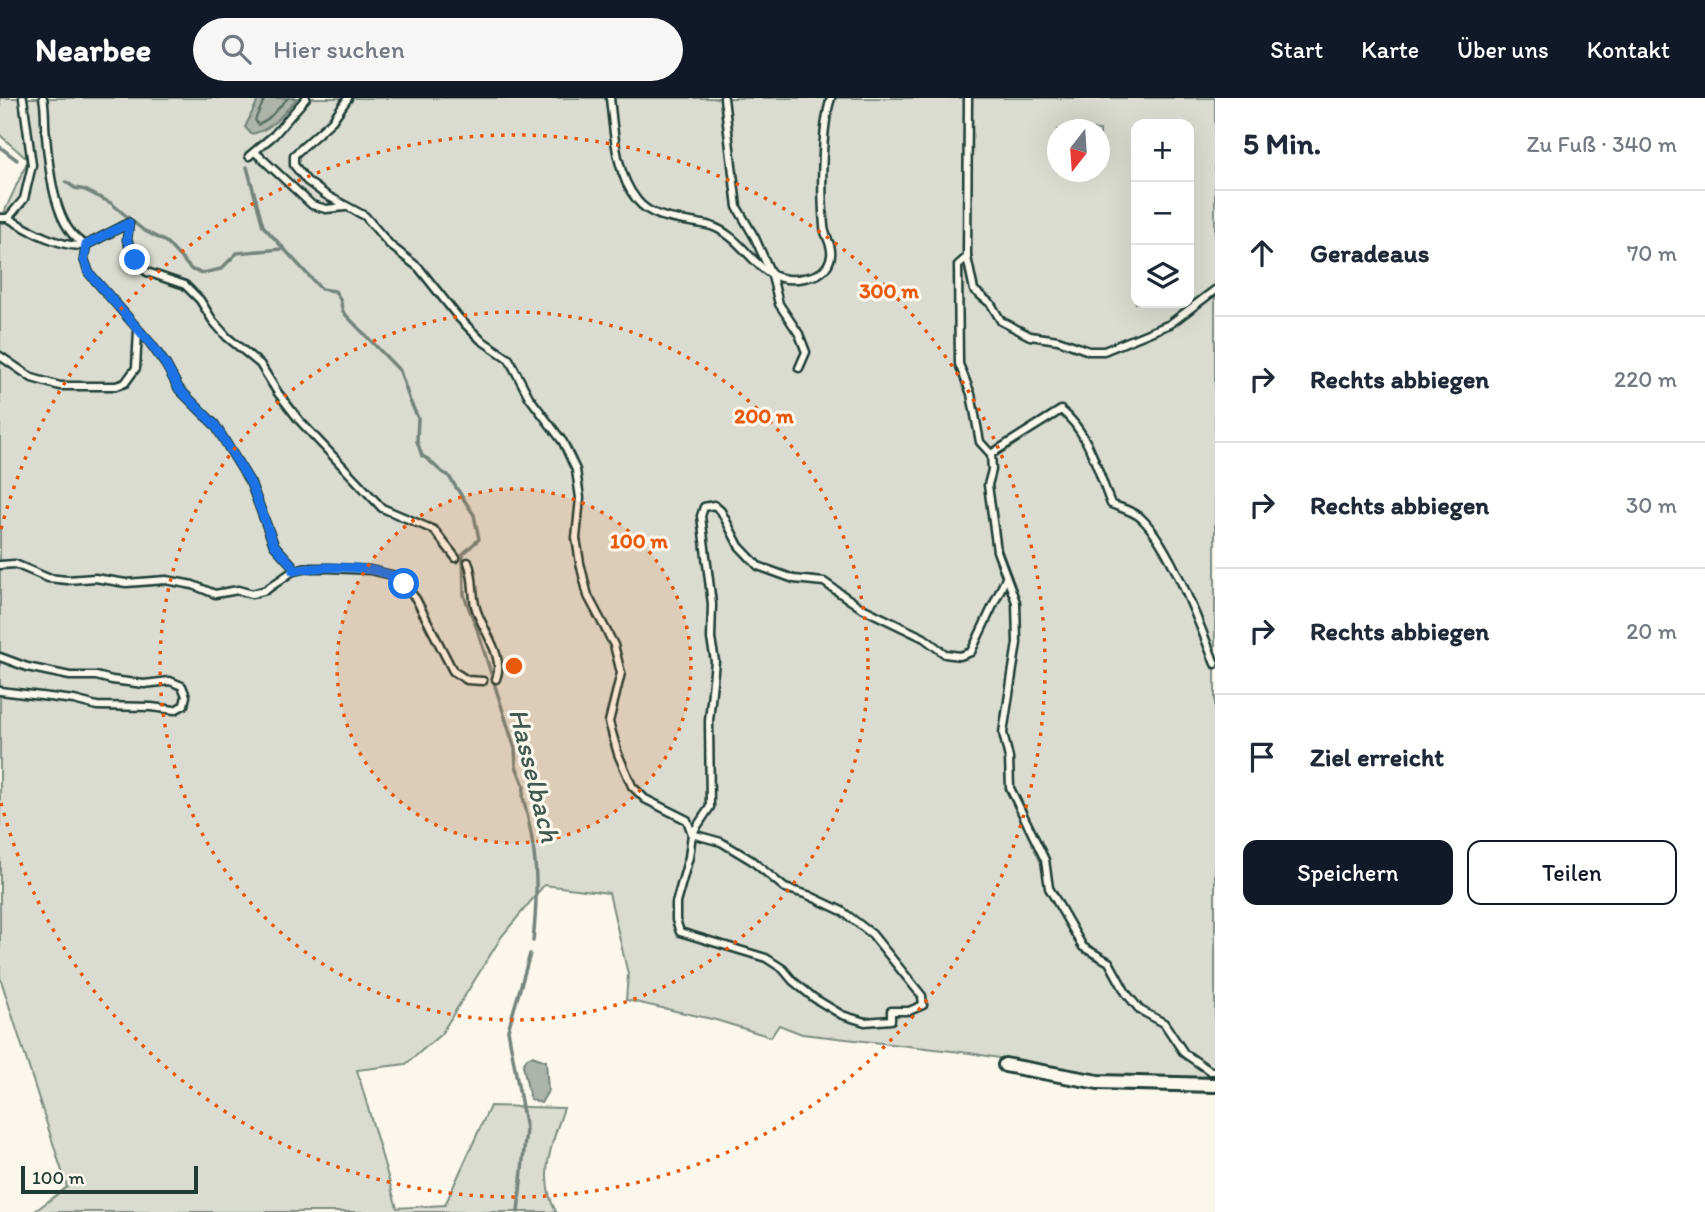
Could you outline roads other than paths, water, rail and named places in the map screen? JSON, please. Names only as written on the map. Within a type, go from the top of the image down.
[{"type":"street","points":[[1005,1065],[1098,1082],[1215,1086]]},
{"type":"lane","points":[[23,98],[32,165],[24,199],[4,218],[31,232],[78,247],[129,223],[127,240],[135,260],[148,272],[185,285],[228,337],[260,363],[299,420],[382,509],[434,530],[456,558]]},
{"type":"lane","points":[[43,98],[57,210],[79,241],[86,245]]},
{"type":"lane","points":[[306,98],[274,135],[252,154],[312,205],[326,209],[347,207]]},
{"type":"lane","points":[[348,98],[332,121],[294,155],[292,160],[307,181],[326,195],[365,216],[390,245],[419,268],[458,317],[481,340],[509,359],[529,397],[563,442],[576,470],[580,498],[576,538],[588,596],[614,645],[621,673],[610,723],[618,754],[632,786],[645,799],[687,820],[692,834]]},
{"type":"lane","points":[[610,98],[623,177],[638,202],[666,219],[713,226],[739,243],[772,276],[791,281],[822,273],[832,252],[824,229],[823,203],[825,115],[831,98]]},
{"type":"lane","points":[[724,98],[737,207],[772,276],[779,304],[799,334],[806,352],[799,368]]},
{"type":"lane","points":[[968,98],[967,257],[974,290],[991,304],[1001,321],[1030,336],[1058,340],[1089,351],[1104,351],[1170,324],[1215,290]]},
{"type":"lane","points":[[86,245],[84,259],[89,273],[138,328],[166,365],[179,389],[215,425],[251,484],[274,545],[293,566],[293,571]]},
{"type":"lane","points":[[967,257],[958,265],[959,364],[971,394],[980,442],[991,454],[992,470],[988,485],[997,551],[1016,602],[1017,643],[1003,733],[1009,758],[1010,788],[1045,860],[1049,888],[1083,947],[1109,962],[1126,993],[1140,1010],[1164,1023],[1184,1053],[1210,1071],[1215,1071]]},
{"type":"lane","points":[[0,356],[32,378],[60,387],[116,386],[125,383],[136,368],[138,328]]},
{"type":"lane","points":[[991,454],[1061,410],[1073,420],[1088,446],[1111,504],[1138,515],[1150,528],[1166,554],[1215,664]]},
{"type":"lane","points":[[692,834],[721,842],[751,860],[785,888],[808,895],[842,911],[872,934],[922,996],[923,1005],[909,1011],[891,1011],[891,1020],[864,1022],[842,1015],[814,998],[783,969],[766,958],[680,932],[676,903],[689,857],[692,834],[710,807],[709,721],[715,661],[711,639],[712,604],[701,516],[704,507],[714,505],[721,511],[739,546],[758,566],[794,579],[824,582],[860,607],[924,638],[945,653],[960,656],[971,652],[1006,578]]},
{"type":"lane","points":[[468,562],[475,607],[499,663],[496,679]]},
{"type":"lane","points":[[0,565],[15,564],[48,578],[67,580],[95,578],[126,583],[166,580],[193,585],[215,594],[238,590],[252,594],[266,590],[293,571],[308,568],[370,570],[392,575],[416,598],[453,671],[467,680],[483,681]]},
{"type":"lane","points":[[0,657],[27,667],[70,676],[96,676],[144,684],[170,681],[182,687],[186,696],[184,705],[175,710],[97,706],[74,700],[0,691]]},
{"type":"water","points":[[259,98],[297,98],[271,125],[251,134],[245,127]]},
{"type":"water","points":[[532,1056],[546,1061],[548,1091],[541,1103],[530,1099],[523,1065],[527,1058]]},
{"type":"waterway","name":"Hasselbach","points":[[0,147],[17,160]]},
{"type":"waterway","name":"Hasselbach","points":[[247,167],[263,226],[321,289],[335,291],[343,312],[400,371],[418,418],[417,441],[422,456],[448,475],[474,515],[479,539],[463,554],[464,595],[515,749],[516,766],[524,786],[523,797],[536,869],[533,941]]},
{"type":"waterway","name":"Hasselbach","points":[[66,182],[111,203],[143,230],[166,242],[192,270],[203,273],[221,269],[237,253],[282,249]]},
{"type":"waterway","name":"Hasselbach","points":[[518,1212],[526,1129],[508,1030],[530,954]]}]
